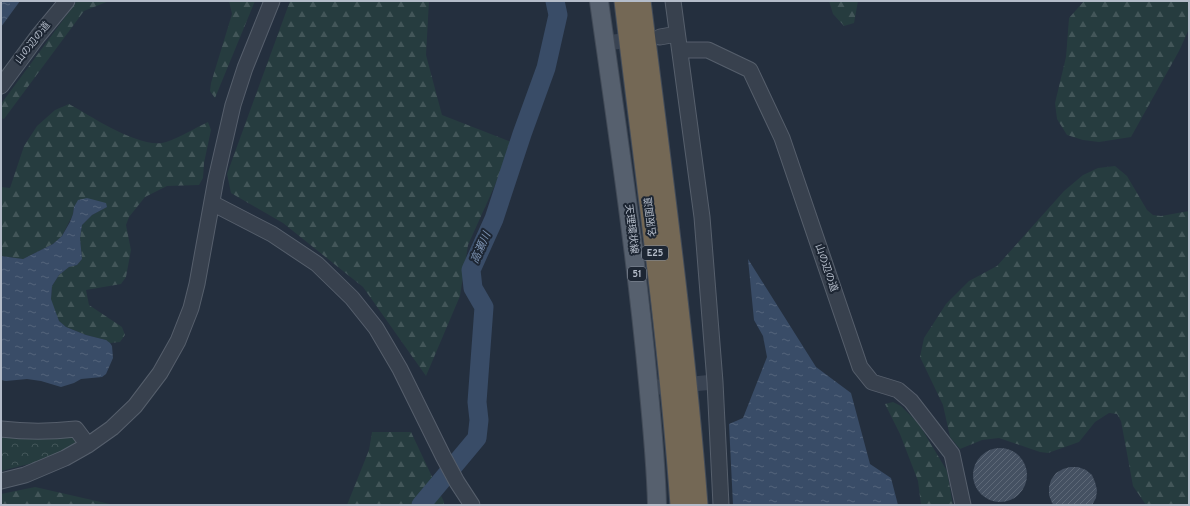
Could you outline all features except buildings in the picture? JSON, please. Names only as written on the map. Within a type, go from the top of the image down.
[{"type":"highway","name":"名阪国道","points":[[625,1],[667,348],[677,445],[681,505]]},
{"type":"highway","name":"名阪国道","points":[[640,1],[682,348],[692,444],[696,505]]},
{"type":"main road","name":"天理環状線","points":[[599,1],[609,43],[641,307],[656,463],[657,505]]},
{"type":"street","name":"山の辺の道","points":[[1,86],[38,36],[67,1]]},
{"type":"street","points":[[1,481],[25,475],[65,458],[88,445],[112,428],[135,406],[160,373],[178,341],[191,308],[233,104],[245,68],[272,1]]},
{"type":"street","points":[[673,1],[702,217],[715,382],[721,505]]},
{"type":"street","points":[[660,37],[677,34]]},
{"type":"street","name":"山の辺の道","points":[[680,50],[708,50],[750,70],[782,138],[860,367],[872,382],[898,390],[911,401],[952,454],[963,505]]},
{"type":"street","points":[[212,203],[272,234],[318,264],[352,298],[376,328],[400,369],[446,463],[472,505]]},
{"type":"street","points":[[1,429],[27,432],[55,432],[76,429],[88,445]]},
{"type":"green space","points":[[77,1],[109,1],[84,11],[4,119],[1,118],[1,104]]},
{"type":"green space","points":[[229,1],[255,1],[215,98],[210,91],[211,83],[232,14]]},
{"type":"green space","points":[[290,1],[429,1],[426,55],[442,115],[514,143],[468,245],[460,296],[426,376],[363,287],[283,223],[231,193],[227,174]]},
{"type":"green space","points":[[829,1],[858,1],[854,23],[844,26],[833,14]]},
{"type":"green space","points":[[1084,1],[1189,1],[1189,29],[1179,51],[1131,137],[1099,142],[1083,140],[1067,135],[1057,119],[1055,103],[1066,57],[1069,18]]},
{"type":"green space","points":[[69,104],[130,137],[143,141],[156,143],[166,142],[208,122],[211,130],[204,163],[203,178],[199,185],[167,186],[145,197],[129,217],[126,225],[131,250],[126,277],[121,284],[86,290],[89,305],[122,327],[125,335],[120,342],[110,343],[106,340],[86,335],[66,327],[59,321],[51,299],[52,286],[59,275],[69,267],[77,265],[82,259],[80,238],[82,225],[92,215],[107,207],[74,207],[73,214],[62,236],[53,244],[23,259],[1,256],[1,187],[10,188],[24,146],[37,126],[55,110]]},
{"type":"green space","points":[[1115,166],[1127,176],[1147,210],[1153,215],[1161,216],[1189,211],[1189,505],[1146,505],[1133,486],[1121,421],[1117,414],[1109,413],[1095,422],[1079,442],[1048,453],[1040,452],[999,438],[982,440],[960,449],[950,437],[943,405],[920,357],[924,338],[946,304],[969,281],[997,266],[1064,191],[1083,175],[1098,168]]},
{"type":"green space","points":[[893,402],[901,406],[919,424],[947,471],[953,505],[921,505],[918,481],[900,434],[885,404]]},
{"type":"green space","points":[[372,432],[411,432],[444,502],[444,505],[347,505],[369,450]]},
{"type":"green space","points":[[1,434],[18,437],[72,437],[80,444],[45,460],[1,471]]},
{"type":"green space","points":[[35,487],[114,505],[1,505],[1,494]]},
{"type":"water","points":[[1,1],[20,1],[1,27]]},
{"type":"water","points":[[87,198],[106,203],[107,207],[92,215],[82,225],[80,238],[82,259],[77,265],[69,267],[59,275],[52,286],[51,299],[59,321],[66,327],[86,335],[106,340],[110,343],[112,346],[113,358],[106,374],[102,377],[81,379],[61,387],[41,381],[27,379],[1,380],[1,256],[23,259],[53,244],[62,236],[70,222],[74,207],[78,200]]},
{"type":"water","points":[[748,259],[816,367],[851,393],[870,464],[891,478],[898,505],[733,505],[729,424],[743,418],[767,357],[763,336],[754,320]]},
{"type":"waterway","name":"高瀬川","points":[[421,505],[477,438],[479,420],[477,402],[484,307],[473,288],[471,270],[494,219],[522,134],[546,68],[558,15],[555,1]]},
{"type":"tunnel","points":[[614,42],[640,39]]},
{"type":"tunnel","points":[[648,388],[715,382]]}]
